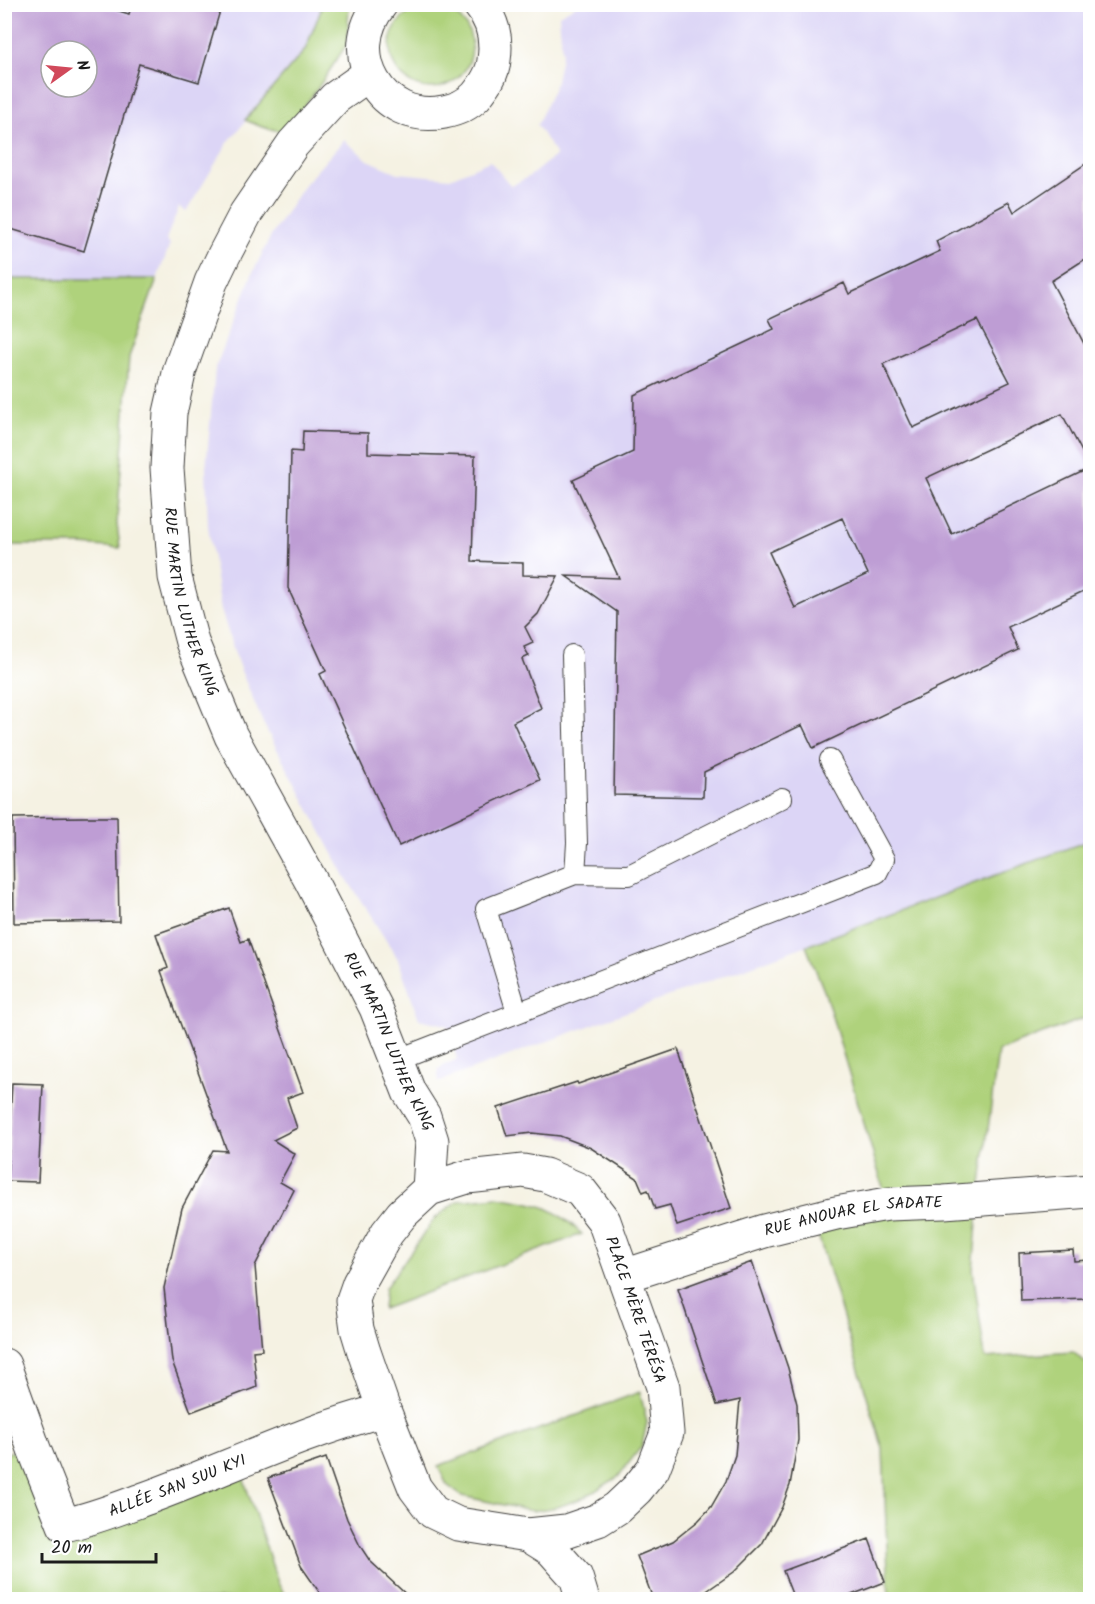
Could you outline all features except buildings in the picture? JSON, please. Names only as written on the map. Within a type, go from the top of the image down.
[{"type":"street","points":[[375,7],[364,43],[364,59],[369,74],[380,92],[395,105],[414,113],[434,114],[453,111],[471,101],[485,86],[494,67],[496,47],[493,27],[486,6]]},
{"type":"street","name":"RUE MARTIN LUTHER KING","points":[[369,74],[335,98],[294,144],[246,213],[224,255],[211,282],[180,369],[170,413],[167,468],[175,577],[192,642],[214,699],[231,736],[310,879],[376,1008],[409,1092],[424,1116],[432,1140]]},
{"type":"street","points":[[432,1140],[467,1177]]},
{"type":"street","points":[[429,1189],[432,1140]]},
{"type":"street","name":"PLACE MÈRE TÉRÉSA","points":[[522,1171],[545,1175],[580,1190],[604,1221],[663,1387],[667,1433],[653,1469],[637,1490],[617,1508],[598,1520],[566,1531],[528,1535],[458,1524],[433,1512],[415,1488],[384,1410],[357,1329],[353,1300],[359,1283],[387,1233],[402,1214],[429,1189],[467,1177],[522,1171]]},
{"type":"street","name":"RUE ANOUAR EL SADATE","points":[[624,1276],[764,1231],[888,1204],[1090,1191]]},
{"type":"street","name":"ALLÉE SAN SUU KYI","points":[[4,1365],[64,1525],[98,1516],[314,1433],[384,1410]]},
{"type":"street","points":[[580,1588],[586,1544],[598,1520]]},
{"type":"street","points":[[528,1535],[552,1550],[580,1588]]},
{"type":"lane","points":[[572,655],[577,843],[575,874]]},
{"type":"lane","points":[[396,1060],[877,873],[884,859],[830,760]]},
{"type":"lane","points":[[517,1012],[486,909],[575,874],[629,875],[782,798]]},
{"type":"shaded area","points":[[318,4],[321,10],[305,50],[229,141],[186,212],[179,207],[166,239],[170,244],[157,279],[5,279],[4,5]]},
{"type":"shaded area","points":[[577,5],[1090,5],[1090,840],[438,1082],[438,1069],[457,1059],[447,1025],[419,1019],[398,959],[345,876],[263,723],[239,666],[221,610],[208,526],[206,468],[215,369],[253,272],[271,236],[304,185],[344,140],[368,160],[398,173],[450,178],[490,161],[511,186],[530,176],[556,155],[537,125],[555,85],[562,52],[559,15]]},
{"type":"green space","points":[[318,5],[349,5],[347,44],[318,88],[284,132],[245,120],[305,50],[321,10]]},
{"type":"green space","points":[[431,6],[447,10],[460,18],[468,31],[472,47],[468,63],[460,76],[447,84],[431,88],[415,84],[402,76],[394,63],[390,47],[394,31],[402,18],[415,10]]},
{"type":"green space","points":[[4,279],[157,279],[129,357],[117,524],[120,548],[81,545],[5,545]]},
{"type":"green space","points":[[1090,840],[1090,1016],[998,1051],[979,1200],[973,1270],[985,1358],[1073,1352],[1090,1366],[1090,1599],[889,1599],[883,1449],[813,1218],[888,1204],[825,993],[806,946]]},
{"type":"green space","points":[[497,1197],[543,1207],[561,1217],[582,1234],[383,1309],[385,1288],[435,1218],[458,1201]]},
{"type":"green space","points":[[640,1392],[647,1422],[642,1446],[618,1477],[585,1497],[558,1507],[532,1511],[462,1496],[447,1485],[438,1466]]},
{"type":"green space","points":[[34,1449],[64,1525],[238,1462],[278,1583],[287,1599],[5,1599],[4,1453]]}]
